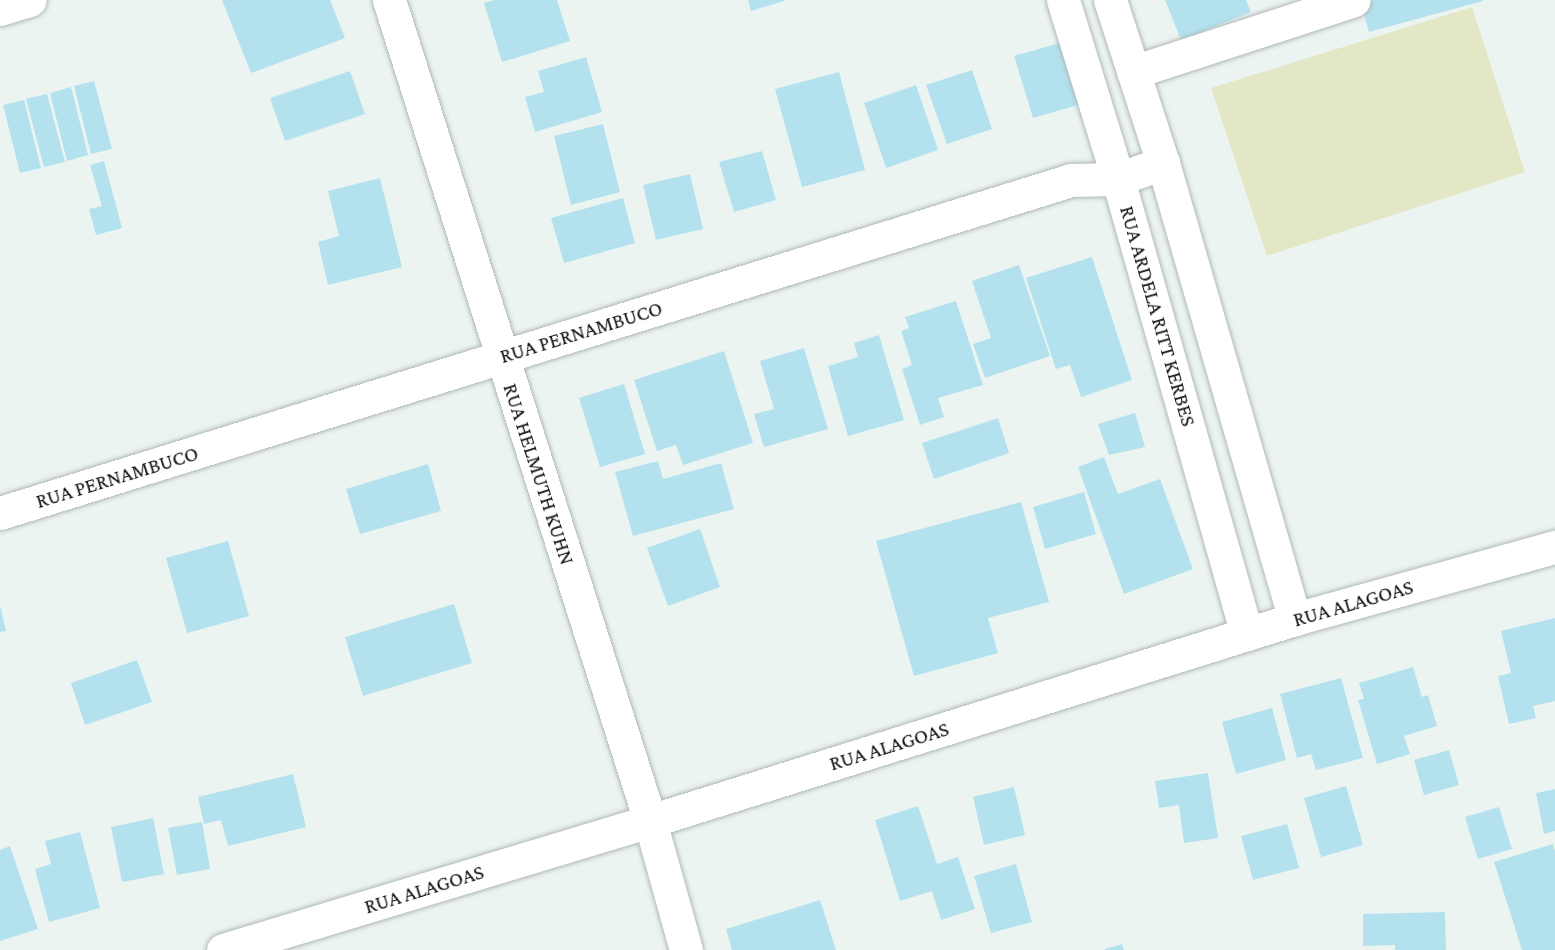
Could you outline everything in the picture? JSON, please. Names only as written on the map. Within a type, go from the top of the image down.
[{"type":"street","points":[[0,9],[30,0]]},
{"type":"street","name":"RUA HELMUTH KUHN","points":[[389,0],[650,821],[686,950]]},
{"type":"street","name":"RUA ARDELA RITT KERBES","points":[[1063,0],[1118,179],[1247,634]]},
{"type":"street","points":[[1110,0],[1163,163],[1295,619]]},
{"type":"street","points":[[1133,72],[1354,0]]},
{"type":"street","name":"RUA PERNAMBUCO","points":[[0,513],[1071,180],[1118,179],[1163,163]]},
{"type":"street","name":"RUA ALAGOAS","points":[[223,950],[650,821],[1295,619],[1555,547]]},
{"type":"green space","points":[[1472,7],[1525,172],[1267,256],[1211,88]]},
{"type":"building","points":[[222,0],[330,0],[345,38],[251,73]]},
{"type":"building","points":[[495,0],[557,0],[570,41],[502,62],[484,3]]},
{"type":"building","points":[[748,0],[784,0],[784,1],[751,11]]},
{"type":"building","points":[[1165,0],[1246,0],[1251,12],[1181,40]]},
{"type":"building","points":[[1360,0],[1483,0],[1483,1],[1369,32]]},
{"type":"building","points":[[1070,40],[1088,102],[1033,118],[1014,56]]},
{"type":"building","points":[[586,57],[602,112],[535,132],[525,97],[544,92],[538,71]]},
{"type":"building","points":[[972,70],[992,129],[947,144],[926,85]]},
{"type":"building","points":[[350,71],[365,114],[285,141],[270,98]]},
{"type":"building","points":[[839,72],[865,170],[802,187],[775,89]]},
{"type":"building","points":[[94,81],[112,149],[91,154],[74,86]]},
{"type":"building","points":[[916,85],[938,150],[886,168],[864,103]]},
{"type":"building","points":[[71,87],[88,155],[67,161],[50,93]]},
{"type":"building","points":[[47,94],[65,162],[44,167],[26,99]]},
{"type":"building","points":[[24,100],[41,168],[20,173],[3,105]]},
{"type":"building","points":[[603,124],[620,192],[571,205],[554,136]]},
{"type":"building","points":[[762,151],[776,200],[734,212],[719,162]]},
{"type":"building","points":[[104,161],[122,228],[96,235],[89,209],[102,206],[90,165]]},
{"type":"building","points":[[690,174],[703,229],[656,240],[643,185]]},
{"type":"building","points":[[380,178],[402,267],[328,285],[318,242],[339,236],[328,191]]},
{"type":"building","points":[[623,198],[635,243],[564,263],[551,218]]},
{"type":"building","points":[[1092,257],[1132,380],[1081,397],[1070,365],[1056,369],[1026,278]]},
{"type":"building","points":[[1019,265],[1050,356],[985,378],[973,344],[991,338],[972,281]]},
{"type":"building","points":[[956,301],[983,385],[938,398],[944,417],[920,425],[902,369],[912,365],[901,331],[909,328],[905,317]]},
{"type":"building","points":[[879,335],[904,420],[848,436],[828,366],[858,357],[854,343]]},
{"type":"building","points":[[804,348],[828,429],[764,447],[754,414],[774,409],[760,361]]},
{"type":"building","points":[[724,351],[753,443],[683,465],[676,445],[657,451],[634,380]]},
{"type":"building","points":[[624,384],[645,454],[600,467],[579,398]]},
{"type":"building","points":[[1135,413],[1145,447],[1109,455],[1098,424]]},
{"type":"building","points":[[998,418],[1009,453],[934,479],[922,443]]},
{"type":"building","points":[[1104,457],[1118,494],[1160,479],[1193,569],[1124,594],[1078,467]]},
{"type":"building","points":[[658,461],[663,479],[721,463],[734,509],[633,536],[615,472]]},
{"type":"building","points":[[428,464],[441,511],[360,534],[346,489]]},
{"type":"building","points":[[1084,492],[1096,534],[1045,549],[1033,507]]},
{"type":"building","points":[[1021,502],[1049,602],[988,618],[998,653],[914,676],[876,541]]},
{"type":"building","points":[[700,529],[720,587],[668,606],[647,548]]},
{"type":"building","points":[[228,541],[249,616],[187,633],[166,558]]},
{"type":"building","points":[[454,604],[472,663],[363,696],[345,637]]},
{"type":"building","points":[[0,605],[6,631],[0,632]]},
{"type":"building","points":[[1555,618],[1555,701],[1533,706],[1536,718],[1509,724],[1498,676],[1511,673],[1501,631]]},
{"type":"building","points":[[137,660],[152,702],[85,725],[71,683]]},
{"type":"building","points":[[1413,667],[1422,697],[1428,695],[1437,726],[1404,736],[1410,754],[1377,764],[1358,700],[1364,699],[1359,683]]},
{"type":"building","points":[[1341,678],[1363,758],[1316,770],[1311,754],[1297,758],[1280,694]]},
{"type":"building","points":[[1272,708],[1286,760],[1236,774],[1222,722]]},
{"type":"building","points":[[1449,750],[1459,785],[1424,795],[1414,760]]},
{"type":"building","points":[[1208,773],[1218,838],[1184,843],[1179,805],[1159,808],[1155,781]]},
{"type":"building","points":[[293,774],[306,827],[228,846],[221,820],[204,824],[198,797]]},
{"type":"building","points":[[1346,786],[1363,845],[1321,857],[1304,798]]},
{"type":"building","points":[[1014,787],[1025,835],[984,845],[973,797]]},
{"type":"building","points":[[1555,789],[1555,831],[1544,834],[1536,793]]},
{"type":"building","points":[[918,806],[937,864],[958,857],[975,909],[941,920],[932,891],[900,901],[875,820]]},
{"type":"building","points":[[1499,807],[1512,849],[1478,859],[1465,817]]},
{"type":"building","points":[[153,818],[164,874],[122,882],[111,827]]},
{"type":"building","points":[[202,822],[210,869],[177,875],[168,828]]},
{"type":"building","points":[[1287,824],[1299,868],[1253,880],[1241,836]]},
{"type":"building","points":[[80,832],[100,908],[49,922],[35,869],[51,864],[45,841]]},
{"type":"building","points":[[1553,844],[1555,851],[1555,950],[1522,950],[1494,862]]},
{"type":"building","points":[[10,846],[38,929],[0,941],[0,850]]},
{"type":"building","points":[[1016,864],[1032,922],[991,933],[974,876]]},
{"type":"building","points":[[820,900],[836,950],[732,950],[726,929]]},
{"type":"building","points":[[1445,912],[1446,950],[1395,950],[1395,945],[1363,946],[1363,914]]},
{"type":"building","points":[[1122,944],[1124,950],[1105,950],[1105,949]]}]
